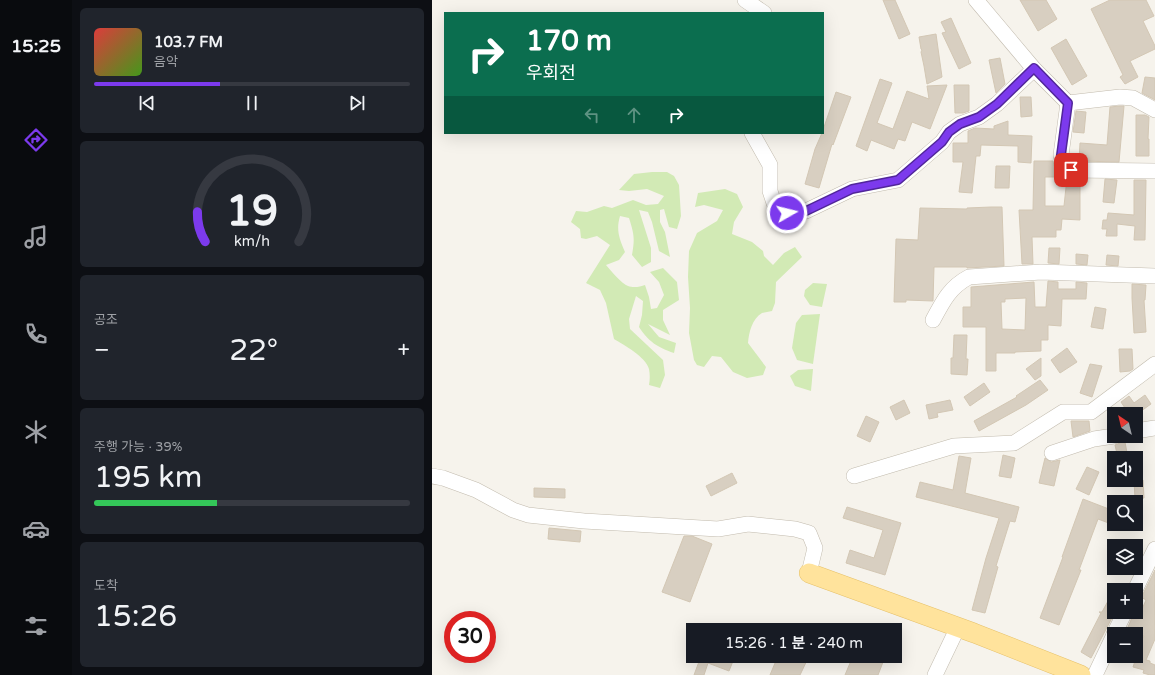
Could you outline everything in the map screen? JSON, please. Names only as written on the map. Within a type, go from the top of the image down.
[{"type":"main road","points":[[809,573],[958,627],[1081,675]]},
{"type":"street","points":[[745,0],[763,12]]},
{"type":"street","points":[[976,0],[1034,68],[1068,103]]},
{"type":"street","points":[[753,134],[770,165],[770,190],[774,203],[781,212],[787,213],[806,211],[852,189],[898,180],[942,142],[949,132],[960,124],[979,117],[997,104],[1034,68]]},
{"type":"street","points":[[1068,103],[1120,97],[1133,98],[1155,110]]},
{"type":"street","points":[[1068,103],[1061,155],[1063,163],[1071,170],[1155,171]]},
{"type":"street","points":[[933,320],[952,289],[969,277],[1042,272],[1155,276]]},
{"type":"street","points":[[854,476],[954,446],[1014,443],[1063,412],[1091,412],[1155,364]]},
{"type":"street","points":[[1143,431],[1155,428]]},
{"type":"street","points":[[1052,453],[1094,439],[1107,437]]},
{"type":"street","points":[[432,476],[443,478],[476,490],[513,510],[528,515],[584,521],[718,529],[748,524],[795,529],[809,533],[815,548],[809,573]]},
{"type":"street","points":[[1138,583],[1155,549]]},
{"type":"street","points":[[935,675],[958,627]]},
{"type":"street","points":[[1095,675],[1107,649]]},
{"type":"green space","points":[[667,172],[674,176],[679,185],[681,216],[677,229],[669,227],[664,209],[660,210],[660,222],[665,232],[670,257],[659,251],[648,212],[639,210],[651,248],[651,262],[642,267],[632,255],[634,236],[629,218],[620,216],[618,226],[619,234],[625,252],[619,260],[606,265],[626,285],[630,287],[639,287],[645,285],[651,309],[657,308],[664,295],[659,282],[650,272],[663,268],[677,282],[679,300],[663,310],[663,320],[670,335],[648,324],[659,337],[676,343],[674,353],[663,349],[654,343],[646,337],[639,327],[643,301],[636,296],[629,319],[630,329],[663,360],[665,375],[660,388],[649,385],[649,369],[644,360],[614,339],[606,303],[600,290],[586,283],[610,245],[597,236],[586,239],[581,238],[580,229],[571,222],[576,211],[587,212],[604,206],[612,208],[633,200],[646,205],[658,204],[664,196],[647,189],[629,191],[619,190],[634,174]]},
{"type":"green space","points":[[725,189],[737,194],[743,207],[734,222],[732,234],[752,242],[763,251],[764,256],[773,265],[784,253],[795,247],[802,257],[776,282],[775,303],[772,311],[762,313],[752,326],[748,343],[766,367],[763,375],[747,378],[733,372],[721,357],[712,356],[704,367],[697,365],[694,360],[689,333],[689,251],[697,233],[717,221],[723,210],[704,205],[695,207],[698,193]]},
{"type":"green space","points":[[813,283],[827,284],[822,307],[810,305],[804,296],[805,290]]},
{"type":"green space","points":[[820,314],[813,364],[797,360],[792,348],[796,323],[802,315]]},
{"type":"green space","points":[[813,369],[811,391],[795,386],[790,376],[798,370]]},
{"type":"building","points":[[883,0],[895,0],[910,34],[899,39]]},
{"type":"building","points":[[1020,0],[1046,0],[1057,19],[1038,31]]},
{"type":"building","points":[[1110,0],[1146,0],[1154,16],[1143,21],[1155,49],[1130,61],[1138,77],[1125,84],[1120,77],[1123,75],[1091,9]]},
{"type":"building","points":[[951,18],[971,63],[959,69],[942,33],[946,32],[941,22]]},
{"type":"building","points":[[936,34],[942,77],[927,84],[919,37]]},
{"type":"building","points":[[1066,39],[1087,76],[1072,85],[1051,48]]},
{"type":"building","points":[[1000,58],[1005,84],[996,93],[989,60]]},
{"type":"building","points":[[1145,77],[1155,78],[1155,100],[1142,93]]},
{"type":"building","points":[[880,79],[892,83],[877,123],[893,129],[907,91],[929,99],[927,86],[947,85],[930,129],[912,122],[905,141],[898,139],[894,149],[871,140],[867,151],[856,146]]},
{"type":"building","points":[[954,85],[969,85],[969,111],[955,113]]},
{"type":"building","points":[[836,92],[851,97],[833,145],[832,144],[819,188],[805,184],[815,149],[822,134],[824,134],[824,127]]},
{"type":"building","points":[[1020,97],[1031,97],[1032,116],[1021,117]]},
{"type":"building","points":[[1124,106],[1119,162],[1079,161],[1080,143],[1107,145],[1110,107]]},
{"type":"building","points":[[1076,111],[1086,112],[1084,133],[1073,132]]},
{"type":"building","points":[[1136,115],[1145,115],[1149,117],[1149,156],[1136,156]]},
{"type":"building","points":[[1008,121],[1008,135],[1032,136],[1031,163],[1018,162],[1018,146],[981,145],[980,156],[976,156],[972,193],[959,192],[963,162],[953,162],[953,143],[968,143],[968,131],[975,128],[994,129],[994,126]]},
{"type":"building","points":[[1034,161],[1053,161],[1054,166],[1059,171],[1059,177],[1045,177],[1045,206],[1064,206],[1067,178],[1079,179],[1080,220],[1062,219],[1061,230],[1056,230],[1056,237],[1032,237],[1033,264],[1022,264],[1019,210],[1033,210]]},
{"type":"building","points":[[996,166],[1010,166],[1009,188],[995,188]]},
{"type":"building","points":[[1105,179],[1117,180],[1114,203],[1103,202]]},
{"type":"building","points":[[1134,180],[1146,180],[1145,240],[1134,240],[1135,226],[1117,224],[1117,236],[1106,236],[1107,229],[1102,229],[1103,220],[1107,220],[1108,213],[1134,215]]},
{"type":"building","points":[[1002,207],[1004,266],[967,268],[934,267],[933,301],[906,300],[906,302],[894,302],[896,239],[918,240],[920,208],[967,209]]},
{"type":"building","points":[[1049,248],[1060,248],[1059,264],[1048,263]]},
{"type":"building","points":[[1076,254],[1088,255],[1087,265],[1076,264]]},
{"type":"building","points":[[1107,255],[1119,256],[1118,266],[1106,265]]},
{"type":"building","points":[[1048,281],[1058,282],[1058,289],[1076,289],[1076,282],[1087,283],[1086,299],[1062,299],[1061,326],[1048,325],[1048,340],[1041,340],[1041,351],[996,353],[996,371],[986,371],[986,327],[963,327],[963,307],[971,307],[971,287],[1034,282],[1035,307],[1046,307]],"holes":[[[1026,298],[1025,330],[1002,329],[1001,302],[1005,302],[1005,299]]]},
{"type":"building","points":[[1132,284],[1146,285],[1144,300],[1146,332],[1134,333]]},
{"type":"building","points":[[1095,307],[1106,309],[1103,329],[1091,327]]},
{"type":"building","points":[[954,335],[967,335],[967,375],[951,374],[951,358],[953,358]]},
{"type":"building","points":[[1067,348],[1077,362],[1060,373],[1051,360]]},
{"type":"building","points":[[1119,349],[1132,349],[1133,369],[1130,371],[1120,372]]},
{"type":"building","points":[[1041,358],[1041,376],[1035,380],[1026,369]]},
{"type":"building","points":[[1090,364],[1102,366],[1092,397],[1080,393]]},
{"type":"building","points":[[1040,380],[1048,390],[1026,405],[979,431],[974,421],[1017,397],[1016,396]]},
{"type":"building","points":[[984,383],[990,392],[970,406],[964,397]]},
{"type":"building","points":[[1145,395],[1151,404],[1143,410],[1143,407],[1124,407],[1121,402],[1129,396],[1134,403]]},
{"type":"building","points":[[904,400],[910,413],[896,420],[890,407]]},
{"type":"building","points":[[950,400],[953,410],[937,413],[938,417],[929,419],[926,405]]},
{"type":"building","points":[[866,416],[879,422],[870,442],[857,436]]},
{"type":"building","points":[[1071,421],[1089,421],[1090,431],[1073,437]]},
{"type":"building","points":[[1125,443],[1127,451],[1116,451],[1115,445]]},
{"type":"building","points":[[1003,455],[1015,458],[1011,478],[999,476]]},
{"type":"building","points":[[959,456],[971,458],[965,493],[1019,507],[1015,522],[1010,521],[996,566],[998,567],[985,613],[972,610],[986,558],[999,518],[916,497],[920,482],[953,490]]},
{"type":"building","points":[[1045,458],[1051,462],[1060,460],[1054,486],[1039,483]]},
{"type":"building","points":[[1087,467],[1099,472],[1089,495],[1076,489]]},
{"type":"building","points":[[732,473],[737,483],[711,496],[706,486]]},
{"type":"building","points":[[1143,480],[1144,498],[1143,495],[1135,495],[1134,487],[1143,487]]},
{"type":"building","points":[[534,488],[565,489],[565,498],[534,497]]},
{"type":"building","points":[[1083,499],[1107,508],[1107,522],[1098,519],[1079,570],[1081,570],[1059,625],[1040,618]]},
{"type":"building","points":[[847,507],[901,523],[885,575],[846,563],[850,550],[874,558],[883,530],[843,518]]},
{"type":"building","points":[[549,528],[581,531],[580,542],[548,539]]},
{"type":"building","points":[[684,536],[692,536],[712,544],[690,602],[662,592]]},
{"type":"building","points":[[1155,570],[1155,639],[1146,660],[1155,665],[1155,675],[1143,673],[1144,670],[1133,667],[1134,663],[1143,663],[1143,627],[1128,627],[1131,619],[1143,619],[1143,607],[1146,600],[1143,598],[1143,594]]},
{"type":"building","points":[[1107,603],[1107,619],[1111,619],[1091,658],[1081,652],[1101,613],[1099,612],[1102,612]]},
{"type":"building","points":[[698,663],[708,663],[704,675],[694,675]]},
{"type":"building","points":[[708,663],[732,663],[729,671]]},
{"type":"building","points":[[775,663],[806,663],[800,675],[770,675]]},
{"type":"building","points":[[850,663],[883,663],[878,675],[845,675]]},
{"type":"route","points":[[787,213],[806,211],[852,189],[898,180],[942,142],[949,132],[960,124],[979,117],[997,104],[1034,68],[1068,103],[1061,155],[1063,163],[1071,170]]}]
